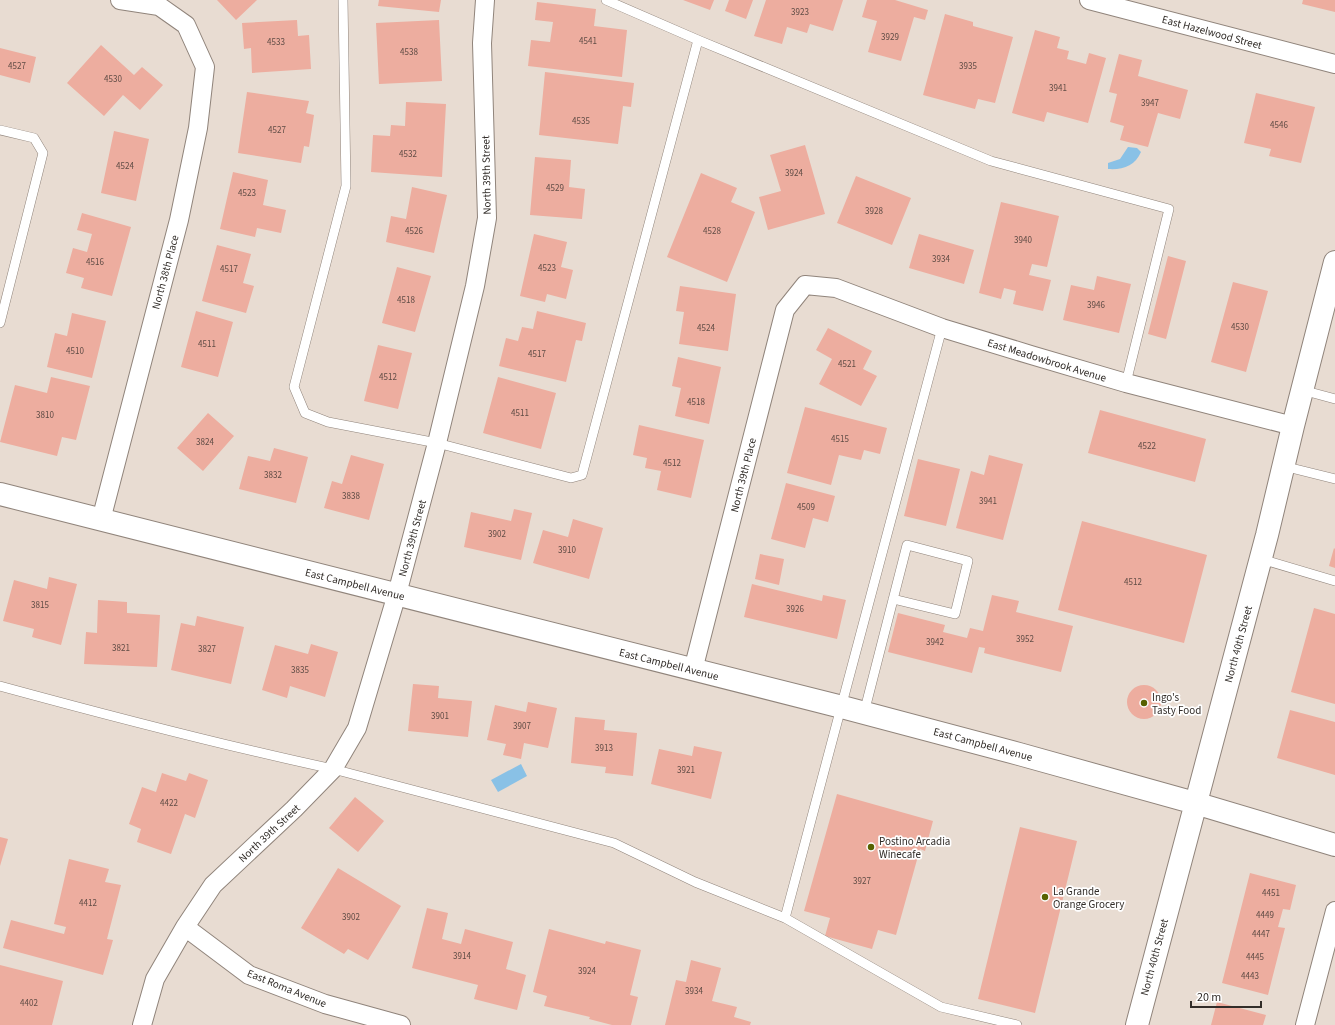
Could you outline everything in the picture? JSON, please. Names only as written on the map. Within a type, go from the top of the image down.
[{"type":"street","name":"North 38th Place","points":[[101,520],[179,220],[198,128],[205,67],[186,25],[159,6],[120,0]]},
{"type":"street","name":"North 39th Street","points":[[142,1025],[156,979],[185,927],[213,885],[294,809],[333,769],[357,728],[397,594],[437,443],[475,286],[487,218],[482,43],[485,0]]},
{"type":"street","name":"East Hazelwood Street","points":[[1089,0],[1335,64]]},
{"type":"street","name":"North 40th Street","points":[[1136,1025],[1261,559],[1335,262]]},
{"type":"street","name":"East Meadowbrook Avenue","points":[[805,285],[836,288],[942,328],[1126,383],[1293,426]]},
{"type":"street","name":"North 39th Place","points":[[693,670],[785,310],[805,285]]},
{"type":"street","name":"East Campbell Avenue","points":[[0,494],[842,707],[1195,803],[1335,845]]},
{"type":"street","points":[[1305,1025],[1335,910]]},
{"type":"street","name":"East Roma Avenue","points":[[185,927],[249,975],[325,1004],[392,1024]]},
{"type":"lane","points":[[343,0],[346,186],[294,387],[305,413],[328,422],[437,443],[571,478],[582,475],[698,40]]},
{"type":"lane","points":[[606,0],[698,40],[991,161],[1169,209],[1126,383]]},
{"type":"lane","points":[[0,130],[34,138],[43,153],[0,323]]},
{"type":"lane","points":[[785,918],[942,328]]},
{"type":"lane","points":[[1302,390],[1335,399]]},
{"type":"lane","points":[[1283,466],[1335,479]]},
{"type":"lane","points":[[864,713],[893,599],[907,545],[968,561],[955,614],[893,599]]},
{"type":"lane","points":[[1261,559],[1335,581]]},
{"type":"lane","points":[[0,686],[104,714],[333,769],[614,843],[695,882],[785,918],[941,1006],[1017,1025]]},
{"type":"water","points":[[1128,147],[1137,148],[1141,152],[1135,161],[1123,168],[1108,169],[1108,163],[1120,159]]},
{"type":"water","points":[[521,764],[527,776],[498,792],[491,780]]},
{"type":"building","points":[[217,0],[257,0],[236,20]]},
{"type":"building","points":[[379,0],[441,0],[439,12],[378,6]]},
{"type":"building","points":[[683,0],[714,0],[710,10]]},
{"type":"building","points":[[729,0],[753,0],[746,19],[725,11]]},
{"type":"building","points":[[766,0],[843,0],[833,31],[810,24],[807,33],[787,27],[782,44],[754,36]]},
{"type":"building","points":[[867,0],[895,0],[928,10],[925,20],[914,17],[901,61],[868,52],[877,21],[862,17]]},
{"type":"building","points":[[1303,0],[1335,0],[1335,12],[1302,4]]},
{"type":"building","points":[[537,2],[596,9],[594,26],[627,30],[622,77],[528,66],[531,40],[550,42],[553,22],[535,20]]},
{"type":"building","points":[[945,14],[973,22],[973,26],[1013,37],[995,103],[978,99],[975,109],[923,95]]},
{"type":"building","points":[[297,20],[298,36],[309,35],[311,69],[252,73],[251,48],[244,49],[242,23]]},
{"type":"building","points":[[439,20],[442,81],[379,84],[376,23]]},
{"type":"building","points":[[1035,30],[1060,37],[1057,48],[1069,51],[1067,59],[1086,64],[1089,53],[1106,58],[1088,123],[1047,112],[1044,122],[1012,113]]},
{"type":"building","points":[[101,45],[134,75],[142,67],[163,85],[140,110],[123,95],[104,116],[67,83]]},
{"type":"building","points":[[0,48],[36,57],[30,83],[0,75]]},
{"type":"building","points":[[1119,54],[1142,60],[1138,76],[1188,90],[1180,119],[1158,113],[1148,147],[1120,140],[1124,126],[1110,122],[1117,94],[1109,92]]},
{"type":"building","points":[[545,72],[634,83],[631,107],[623,106],[618,144],[539,135]]},
{"type":"building","points":[[247,92],[309,101],[306,113],[314,115],[309,147],[304,146],[301,163],[238,153]]},
{"type":"building","points":[[1256,93],[1315,107],[1301,163],[1269,156],[1271,149],[1244,143]]},
{"type":"building","points":[[406,102],[446,104],[442,177],[371,172],[373,135],[390,136],[391,125],[405,126]]},
{"type":"building","points":[[114,131],[149,139],[136,201],[101,193]]},
{"type":"building","points":[[805,145],[825,214],[768,230],[759,197],[781,191],[770,155]]},
{"type":"building","points":[[535,157],[571,160],[569,187],[585,189],[582,219],[530,215]]},
{"type":"building","points":[[233,172],[268,180],[263,205],[286,210],[281,233],[257,228],[255,237],[220,229]]},
{"type":"building","points":[[701,173],[737,188],[731,202],[755,212],[727,282],[667,257]]},
{"type":"building","points":[[856,176],[911,198],[892,245],[837,223]]},
{"type":"building","points":[[412,187],[447,195],[434,253],[386,242],[391,216],[406,219]]},
{"type":"building","points":[[1001,202],[1059,216],[1047,267],[1032,264],[1029,275],[1051,280],[1043,311],[1013,304],[1016,291],[1004,288],[1001,299],[979,293]]},
{"type":"building","points":[[82,213],[131,227],[112,296],[81,288],[84,278],[66,273],[73,248],[87,252],[92,234],[77,230]]},
{"type":"building","points":[[534,234],[567,242],[561,267],[573,270],[566,299],[547,294],[545,302],[520,296]]},
{"type":"building","points":[[919,234],[974,250],[964,284],[909,268]]},
{"type":"building","points":[[217,245],[251,254],[243,283],[254,286],[246,313],[202,301]]},
{"type":"building","points":[[1168,256],[1186,261],[1166,339],[1148,334]]},
{"type":"building","points":[[397,267],[431,276],[415,332],[382,323]]},
{"type":"building","points":[[1097,276],[1131,284],[1119,333],[1063,320],[1071,285],[1094,290]]},
{"type":"building","points":[[1233,282],[1268,291],[1246,372],[1211,362]]},
{"type":"building","points":[[680,286],[736,294],[728,351],[679,344],[684,312],[676,311]]},
{"type":"building","points":[[196,311],[233,322],[218,377],[181,367]]},
{"type":"building","points":[[537,311],[586,323],[582,341],[576,340],[566,382],[499,366],[506,338],[518,341],[522,327],[533,329]]},
{"type":"building","points":[[72,313],[106,321],[92,378],[47,367],[55,333],[67,336]]},
{"type":"building","points":[[828,328],[872,351],[863,369],[877,376],[861,406],[819,384],[832,359],[816,350]]},
{"type":"building","points":[[378,345],[412,353],[398,409],[364,401]]},
{"type":"building","points":[[678,357],[721,367],[709,424],[675,416],[681,388],[672,386]]},
{"type":"building","points":[[51,377],[90,386],[76,440],[62,437],[57,456],[0,442],[15,385],[47,393]]},
{"type":"building","points":[[498,377],[556,393],[541,449],[483,433]]},
{"type":"building","points":[[805,407],[887,428],[880,454],[864,450],[861,460],[839,455],[831,485],[787,473]]},
{"type":"building","points":[[1100,410],[1206,439],[1195,482],[1088,453]]},
{"type":"building","points":[[208,413],[234,436],[203,471],[177,448]]},
{"type":"building","points":[[639,425],[704,440],[691,498],[657,490],[661,471],[645,468],[647,458],[633,455]]},
{"type":"building","points":[[274,448],[308,457],[296,503],[239,489],[248,456],[270,461]]},
{"type":"building","points":[[351,455],[384,464],[369,520],[324,508],[332,481],[342,484]]},
{"type":"building","points":[[989,455],[1023,464],[1003,540],[956,528],[971,471],[984,475]]},
{"type":"building","points":[[918,459],[960,469],[946,526],[904,516]]},
{"type":"building","points":[[786,483],[835,496],[828,522],[813,518],[805,548],[771,539]]},
{"type":"building","points":[[514,509],[532,513],[521,560],[464,547],[471,512],[511,521]]},
{"type":"building","points":[[573,519],[603,528],[589,579],[533,563],[543,530],[568,537]]},
{"type":"building","points":[[1082,521],[1207,555],[1184,643],[1058,610]]},
{"type":"building","points":[[1334,548],[1335,549],[1335,568],[1329,566]]},
{"type":"building","points":[[760,554],[784,559],[779,585],[755,579]]},
{"type":"building","points":[[49,577],[77,584],[61,645],[32,637],[34,629],[3,621],[14,580],[47,589]]},
{"type":"building","points":[[752,584],[822,601],[823,595],[846,600],[837,639],[744,617]]},
{"type":"building","points":[[992,595],[1019,601],[1016,612],[1073,626],[1061,672],[984,653],[985,648],[979,647],[972,673],[888,652],[898,613],[945,625],[943,632],[967,638],[970,628],[983,631]]},
{"type":"building","points":[[98,600],[127,602],[127,613],[160,615],[157,667],[84,664],[86,632],[97,633]]},
{"type":"building","points":[[1314,608],[1335,614],[1335,704],[1291,692]]},
{"type":"building","points":[[197,616],[244,627],[231,684],[171,670],[181,623],[195,626]]},
{"type":"building","points":[[311,644],[338,652],[325,697],[290,686],[287,698],[262,690],[275,645],[308,654]]},
{"type":"building","points":[[413,684],[439,686],[438,698],[472,701],[468,737],[408,731]]},
{"type":"building","name":"Ingo's Tasty Food","points":[[1144,685],[1156,690],[1161,702],[1156,714],[1144,719],[1132,714],[1127,702],[1132,690]]},
{"type":"building","points":[[528,702],[557,708],[548,748],[524,743],[521,759],[503,755],[506,744],[487,740],[495,705],[526,712]]},
{"type":"building","points":[[1290,710],[1335,722],[1335,775],[1277,758]]},
{"type":"building","points":[[575,717],[605,720],[604,730],[637,733],[633,776],[605,773],[606,767],[571,763]]},
{"type":"building","points":[[694,746],[722,752],[711,799],[651,784],[659,749],[692,756]]},
{"type":"building","points":[[162,773],[186,781],[189,773],[208,780],[195,818],[185,814],[171,854],[137,842],[141,829],[129,824],[142,787],[156,792]]},
{"type":"building","points":[[837,794],[933,821],[925,851],[920,849],[896,935],[878,930],[872,949],[825,936],[830,918],[804,911]]},
{"type":"building","points":[[355,797],[384,821],[358,852],[329,828]]},
{"type":"building","points":[[1020,827],[1077,841],[1035,1013],[978,999]]},
{"type":"building","points":[[0,837],[8,839],[0,866]]},
{"type":"building","points":[[69,859],[109,869],[105,882],[121,885],[107,939],[113,940],[103,975],[3,948],[11,920],[64,934],[66,927],[54,924]]},
{"type":"building","points":[[338,868],[401,906],[368,960],[348,949],[344,954],[301,928]]},
{"type":"building","points":[[1250,873],[1296,885],[1290,910],[1283,909],[1278,927],[1285,928],[1268,995],[1222,983]]},
{"type":"building","points":[[427,908],[448,913],[442,939],[461,944],[465,929],[513,942],[506,969],[526,975],[517,1010],[474,999],[478,985],[412,968]]},
{"type":"building","points":[[549,929],[605,944],[606,941],[641,950],[630,995],[638,997],[631,1025],[612,1025],[589,1019],[590,1017],[544,1006],[547,996],[533,992]]},
{"type":"building","points":[[691,960],[721,968],[712,1001],[737,1007],[734,1017],[751,1022],[750,1025],[665,1025],[676,980],[686,982]]},
{"type":"building","points":[[0,965],[63,981],[52,1025],[0,1025]]},
{"type":"building","points":[[1217,1002],[1266,1015],[1263,1025],[1211,1025]]},
{"type":"place","name":"Ingo's Tasty Food","points":[[1144,703]]},
{"type":"place","name":"Postino Arcadia Winecafe","points":[[871,847]]},
{"type":"place","name":"La Grande Orange Grocery","points":[[1045,897]]}]
